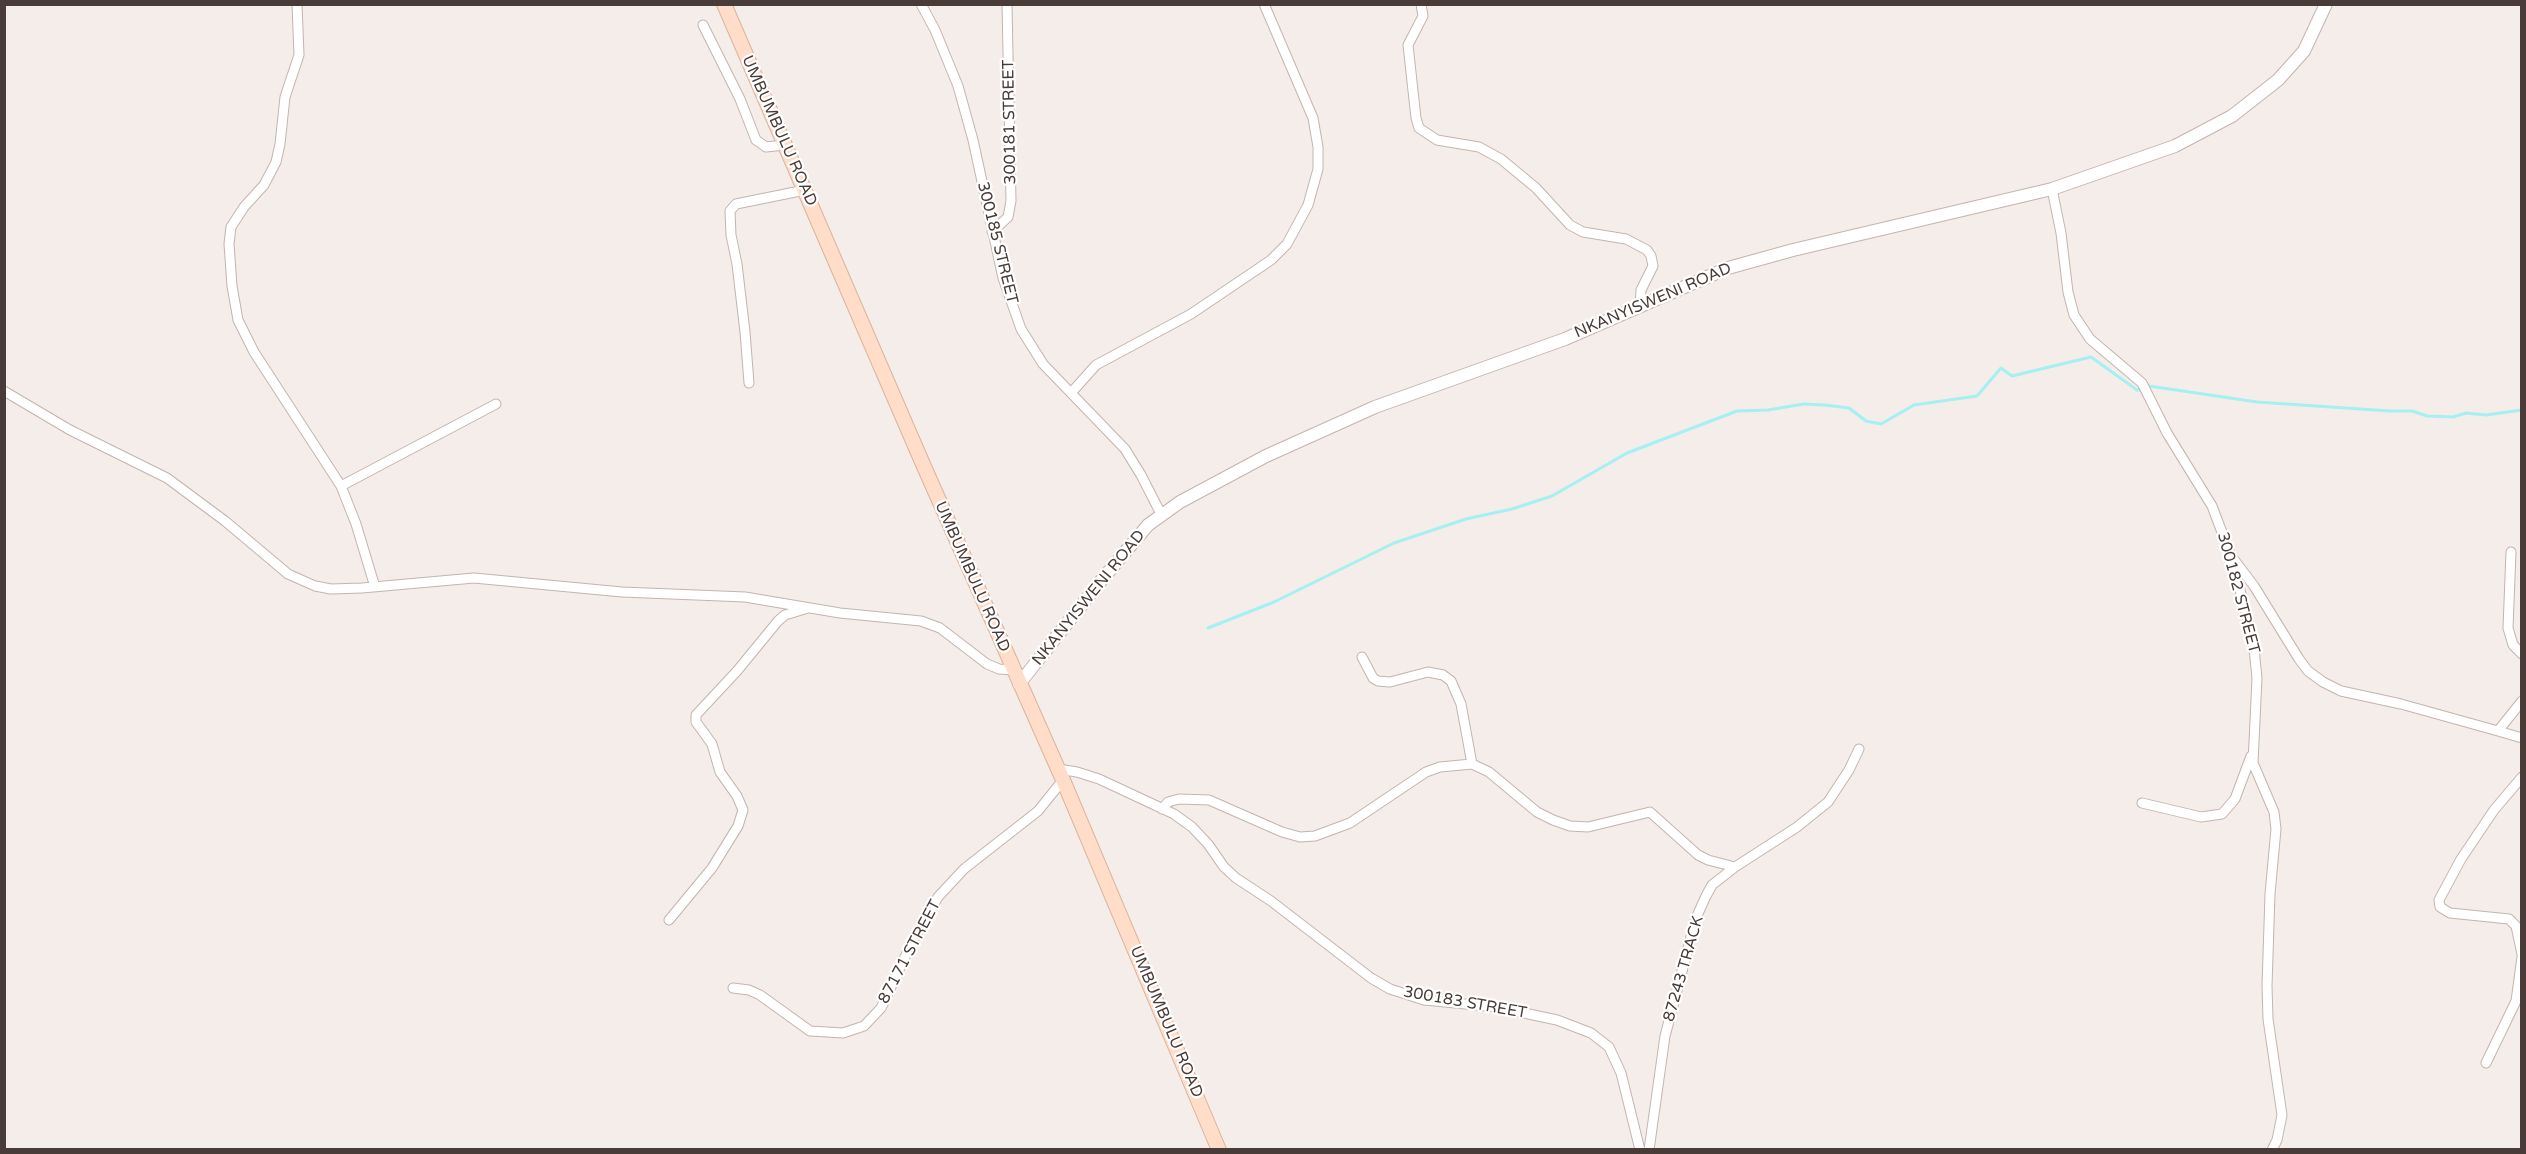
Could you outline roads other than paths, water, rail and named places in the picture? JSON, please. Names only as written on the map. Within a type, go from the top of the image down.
[{"type":"main road","name":"UMBUMBULU ROAD","points":[[724,4],[1019,684],[1061,775],[1219,1149]]},
{"type":"street","points":[[297,4],[299,55],[285,97],[276,162],[259,193],[244,207],[231,227],[229,263],[238,320],[254,352],[342,486],[375,587]]},
{"type":"street","name":"300185 STREET","points":[[921,4],[939,38],[958,86],[973,140],[1003,278],[1021,329],[1043,364],[1125,449],[1161,514]]},
{"type":"street","name":"300181 STREET","points":[[992,232],[1008,217],[1011,201],[1007,4]]},
{"type":"street","points":[[1421,4],[1423,16],[1408,45],[1419,128],[1437,140],[1479,147],[1501,159],[1536,188],[1570,225],[1583,232],[1632,241],[1647,250],[1653,266],[1641,290],[1640,306]]},
{"type":"street","name":"NKANYISWENI ROAD","points":[[1019,684],[1133,542],[1161,514],[1210,485],[1318,432],[1418,391],[1565,339],[1709,274],[1750,261],[2052,189],[2175,146],[2232,116],[2258,97],[2292,66],[2304,51],[2326,4]]},
{"type":"street","points":[[1071,393],[1096,365],[1191,314],[1271,260],[1287,244],[1308,206],[1318,169],[1318,147],[1313,118],[1265,5]]},
{"type":"street","points":[[703,25],[740,99],[756,140],[766,147],[785,145]]},
{"type":"street","name":"300182 STREET","points":[[2052,189],[2061,233],[2068,292],[2074,315],[2090,339],[2142,383],[2167,433],[2212,506],[2231,556],[2253,639],[2256,662],[2256,705],[2252,753],[2254,769],[2274,812],[2277,829],[2270,894],[2267,986],[2268,1019],[2282,1115],[2279,1134],[2272,1149]]},
{"type":"street","points":[[749,383],[746,332],[737,264],[730,235],[730,211],[736,204],[805,190]]},
{"type":"street","points":[[4,391],[70,430],[167,478],[296,579],[332,589],[482,578],[610,591],[745,597],[932,624],[953,637],[987,664],[999,669],[1013,670]]},
{"type":"street","points":[[342,486],[496,404]]},
{"type":"street","points":[[2511,552],[2508,628],[2513,645],[2522,654]]},
{"type":"street","points":[[2231,556],[2254,586],[2299,659],[2308,671],[2323,682],[2341,691],[2401,704],[2522,738]]},
{"type":"street","points":[[669,920],[712,868],[738,826],[743,810],[737,796],[720,772],[709,739],[696,719],[699,712],[778,621],[785,615],[810,607]]},
{"type":"street","points":[[1362,657],[1373,678],[1378,681],[1390,682],[1428,672],[1443,675],[1451,681],[1461,704],[1472,764]]},
{"type":"street","points":[[2498,731],[2522,701]]},
{"type":"street","name":"87243 TRACK","points":[[1649,1149],[1665,1036],[1696,918],[1712,885],[1735,867],[1797,827],[1828,802],[1849,770],[1859,749]]},
{"type":"street","points":[[2142,803],[2201,817],[2222,814],[2235,799],[2252,753]]},
{"type":"street","points":[[1061,775],[1077,772],[1099,779],[1162,809],[1168,802],[1179,799],[1209,800],[1282,832],[1300,837],[1315,836],[1350,823],[1426,772],[1440,767],[1472,764],[1489,772],[1537,812],[1570,826],[1588,827],[1650,812],[1698,855],[1735,867]]},
{"type":"street","name":"87171 STREET","points":[[733,988],[748,990],[760,995],[810,1031],[843,1033],[864,1026],[881,1008],[912,942],[938,897],[964,869],[1038,811],[1061,775]]},
{"type":"street","points":[[2486,1063],[2516,1002],[2522,956],[2516,926],[2509,919],[2450,913],[2440,907],[2439,900],[2461,859],[2494,810],[2522,777]]},
{"type":"street","name":"300183 STREET","points":[[1162,809],[1192,827],[1208,844],[1224,867],[1236,878],[1271,901],[1380,985],[1424,1000],[1496,1007],[1557,1020],[1591,1033],[1609,1047],[1622,1073],[1640,1149]]},
{"type":"waterway","points":[[1208,628],[1274,602],[1394,543],[1466,519],[1512,509],[1552,496],[1627,453],[1737,411],[1768,410],[1804,404],[1825,405],[1849,408],[1866,421],[1881,424],[1914,405],[1977,396],[2001,368],[2012,376],[2091,357],[2140,390]]},
{"type":"waterway","points":[[2149,386],[2257,402],[2412,411],[2427,416],[2453,417],[2466,413],[2486,415],[2522,410]]}]
